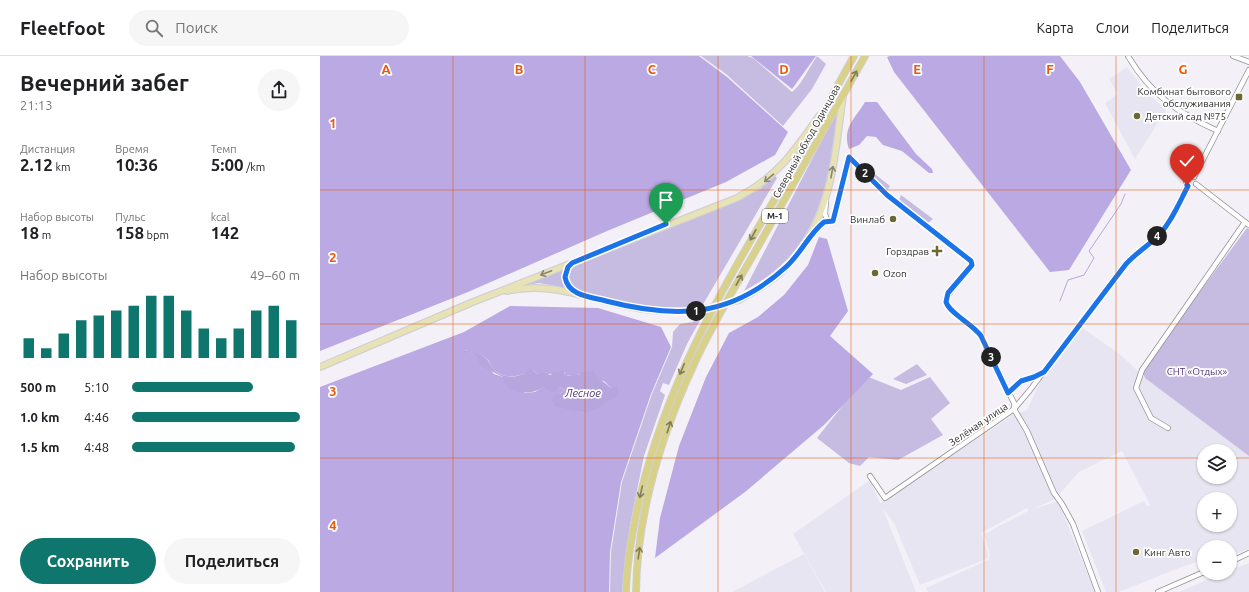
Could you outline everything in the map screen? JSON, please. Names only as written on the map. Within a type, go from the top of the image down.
[{"type":"highway","name":"Северный обход Одинцова","points":[[626,592],[637,511],[649,456],[668,402],[715,302],[790,172],[854,56]]},
{"type":"highway","name":"Северный обход Одинцова","points":[[636,592],[637,566],[647,501],[675,408],[695,362],[724,307],[865,56]]},
{"type":"main road","name":"М-1","points":[[473,302],[500,293],[527,287],[554,288],[627,306],[660,312],[701,310],[739,300],[777,275],[789,265],[814,230],[827,198],[844,94]]},
{"type":"main road","name":"М-1","points":[[320,367],[473,302],[737,198],[755,188],[780,168],[793,153],[827,104]]},
{"type":"main road","points":[[578,260],[568,267],[565,277],[569,288],[579,294]]},
{"type":"street","points":[[1128,56],[1152,89],[1168,104],[1183,115],[1218,131]]},
{"type":"street","points":[[1233,56],[1249,62]]},
{"type":"street","points":[[1194,177],[1249,70]]},
{"type":"street","points":[[804,244],[820,225],[827,220],[833,221],[849,157],[887,195],[971,261],[972,265],[948,293],[946,302],[950,308],[974,328],[981,336],[1014,404],[1014,409]]},
{"type":"street","points":[[1014,409],[1126,264],[1138,251],[1158,236],[1168,223],[1188,186],[1186,184],[1187,179],[1191,176],[1194,177]]},
{"type":"street","points":[[1168,428],[1151,418],[1135,389],[1142,370],[1247,223],[1196,184],[1197,180],[1194,177]]},
{"type":"street","points":[[1188,186],[1193,187],[1196,184]]},
{"type":"street","points":[[827,198],[825,214],[827,220]]},
{"type":"street","points":[[1008,393],[1021,381],[1044,372]]},
{"type":"street","name":"Зелёная улица","points":[[870,476],[886,498],[1014,409],[1027,431],[1054,493],[1073,524],[1098,592]]},
{"type":"street","points":[[1237,559],[1249,553]]},
{"type":"street","points":[[1158,592],[1197,575]]},
{"type":"shaded area","points":[[320,56],[699,56],[727,77],[788,132],[775,155],[726,182],[607,231],[468,292],[320,351]]},
{"type":"shaded area","points":[[751,56],[816,56],[792,89]]},
{"type":"shaded area","points":[[1060,56],[1080,82],[1131,170],[1069,270],[1050,272],[894,72],[887,57]]},
{"type":"shaded area","name":"Детский сад №75","points":[[1127,67],[1146,92],[1166,110],[1135,159],[1105,103],[1118,94],[1109,79]]},
{"type":"shaded area","points":[[865,102],[877,102],[916,154],[932,169],[933,173],[929,173],[902,151],[883,145],[876,137],[867,136],[859,145],[849,149],[847,141],[848,129]]},
{"type":"shaded area","points":[[819,237],[827,239],[848,311],[830,336],[873,374],[824,425],[745,492],[655,558],[660,518],[679,446],[706,377],[729,333],[758,317],[784,295],[808,265]]},
{"type":"shaded area","points":[[510,306],[598,308],[661,327],[671,347],[651,394],[621,482],[610,552],[609,592],[320,592],[320,387],[464,332]],"holes":[[[463,350],[483,356],[499,374],[514,376],[533,370],[537,374],[565,372],[565,375],[572,376],[591,372],[597,380],[604,381],[611,388],[584,413],[571,409],[560,394],[565,390],[560,387],[555,389],[543,387],[535,392],[525,393],[503,377],[494,374],[476,355]]]},
{"type":"shaded area","points":[[1080,326],[1122,356],[1145,378],[1233,444],[1197,444],[1197,484],[1237,484],[1237,447],[1249,456],[1249,549],[1237,553],[1237,540],[1197,540],[1197,562],[1119,592],[1106,592],[1082,531],[1144,501],[1147,506],[1150,505],[1122,451],[1079,472],[1055,499],[1033,509],[1058,501],[1095,592],[928,592],[926,588],[988,560],[990,555],[984,534],[1028,511],[1027,508],[981,533],[988,553],[988,557],[984,560],[920,585],[894,523],[883,509],[916,592],[826,592],[793,534],[870,480],[880,503],[1013,415],[1027,410],[1042,378]]},
{"type":"shaded area","points":[[804,554],[825,592],[732,592]]},
{"type":"shaded area","points":[[1249,563],[1249,592],[1179,592],[1207,580],[1237,580],[1237,567]]},
{"type":"green space","points":[[701,56],[747,56],[753,58],[792,92],[802,80],[817,56],[826,64],[812,89],[783,126],[726,74]]},
{"type":"green space","points":[[840,105],[824,188],[816,213],[805,235],[790,256],[770,275],[744,291]]},
{"type":"green space","points":[[852,156],[890,186],[887,191],[851,162]]},
{"type":"green space","points":[[775,176],[777,178],[702,306],[673,308],[632,304],[593,295],[579,290],[569,283],[569,270],[575,264],[739,200],[760,189]]},
{"type":"green space","points":[[901,195],[933,219],[928,223],[899,201]]},
{"type":"green space","name":"СНТ «Отдых»","points":[[1247,228],[1249,229],[1249,456],[1237,447],[1237,444],[1233,444],[1145,378],[1142,370]]},
{"type":"green space","points":[[564,267],[562,277],[566,288],[539,283],[520,286]]},
{"type":"green space","points":[[698,313],[704,313],[687,344],[669,385],[663,383],[660,391],[665,395],[644,456],[630,525],[622,592],[610,592],[611,552],[622,482],[652,394],[672,347],[673,332],[680,324],[693,322]]},
{"type":"green space","points":[[917,364],[927,375],[906,384],[893,379]]},
{"type":"green space","points":[[866,376],[901,390],[930,377],[950,403],[931,419],[943,435],[898,460],[869,457],[860,466],[849,463],[817,438]]},
{"type":"water","name":"Лесное","points":[[463,350],[482,355],[488,360],[496,372],[504,376],[519,376],[531,368],[537,374],[544,373],[551,375],[552,372],[556,373],[564,370],[565,375],[571,376],[574,374],[579,375],[581,372],[593,371],[597,377],[597,380],[600,379],[611,388],[617,386],[619,394],[597,409],[584,413],[555,406],[552,400],[554,395],[560,394],[565,390],[560,387],[553,392],[543,387],[533,392],[526,393],[513,390],[508,387],[503,377],[481,366],[475,355],[463,352]]},
{"type":"waterway","points":[[1060,301],[1068,280],[1084,275],[1094,258],[1089,251],[1121,204],[1125,194]]},
{"type":"place","name":"Комбинат бытового обслуживания","points":[[1239,97]]},
{"type":"place","name":"Детский сад №75","points":[[1137,116]]},
{"type":"place","name":"Винлаб","points":[[893,219]]},
{"type":"place","name":"Горздрав","points":[[937,251]]},
{"type":"place","name":"Ozon","points":[[875,273]]},
{"type":"place","name":"Кинг Авто","points":[[1136,552]]},
{"type":"route","points":[[666,224],[572,263],[568,267],[565,277],[569,288],[579,294],[627,306],[660,312],[701,310],[739,300],[767,283],[789,265],[820,225],[827,220],[833,221],[849,157],[887,195],[971,261],[971,267],[948,293],[946,302],[950,308],[974,328],[981,336],[1008,393],[1021,381],[1040,375],[1044,372],[1126,264],[1138,251],[1158,236],[1168,223],[1177,208],[1188,186],[1187,185]]}]
